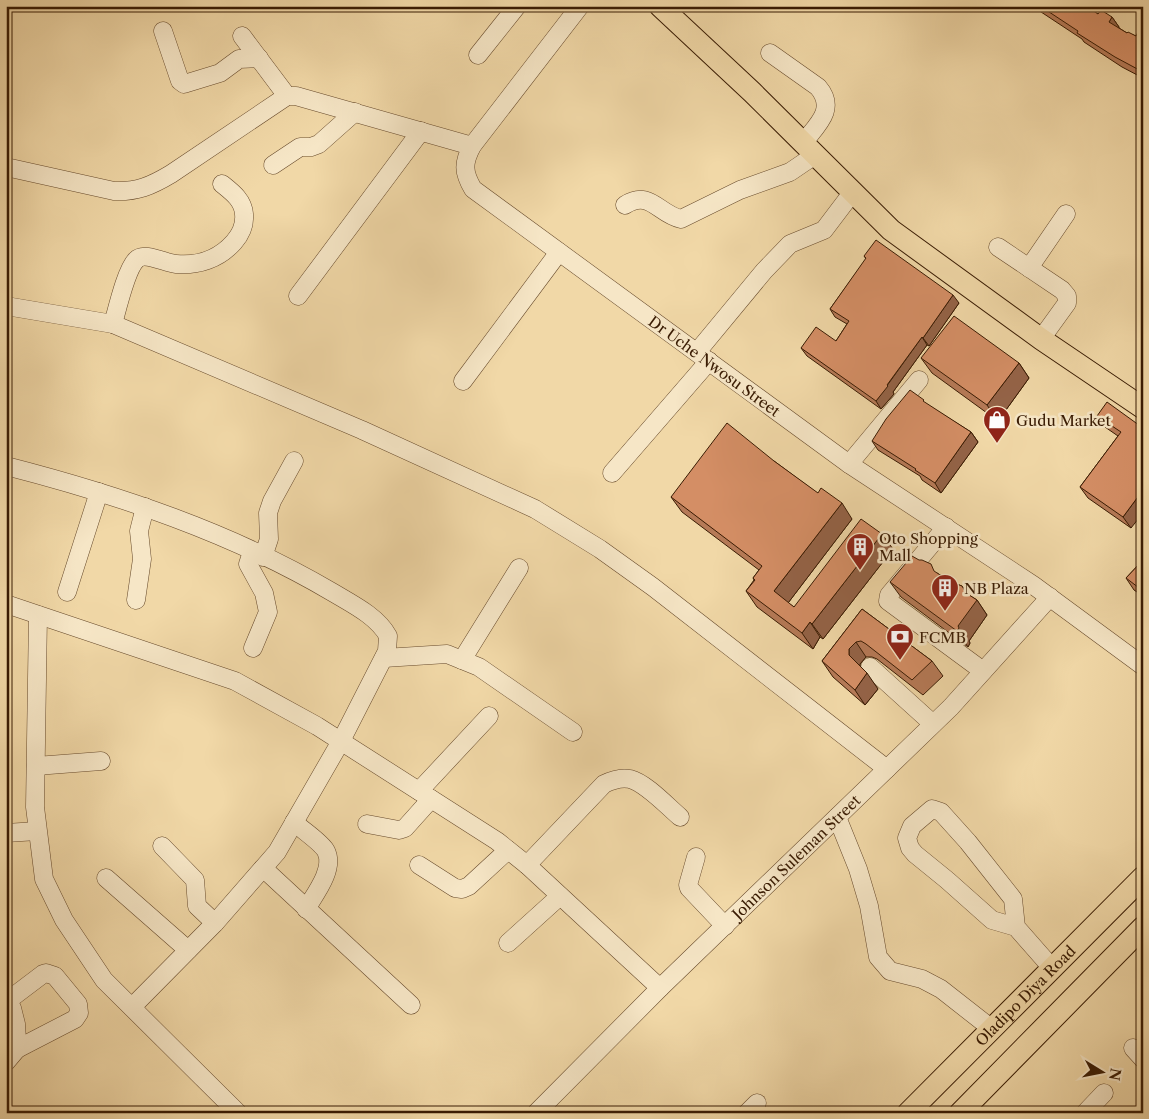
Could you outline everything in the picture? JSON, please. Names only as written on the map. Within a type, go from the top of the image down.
[{"type":"main road","points":[[660,6],[752,92],[891,230],[1041,339],[1143,408]]},
{"type":"main road","name":"Oladipo Diya Road","points":[[908,1113],[1143,877]]},
{"type":"main road","points":[[960,1113],[1143,927]]},
{"type":"street","points":[[478,55],[517,6]]},
{"type":"street","name":"Dr Uche Nwosu Street","points":[[580,6],[472,146],[464,166],[467,178],[473,189],[849,464],[1050,597],[1143,666]]},
{"type":"street","points":[[162,31],[180,80],[184,84],[220,73],[239,60],[259,58]]},
{"type":"street","points":[[242,36],[287,96]]},
{"type":"street","points":[[625,205],[634,199],[644,200],[675,218],[681,219],[740,190],[790,172],[809,149],[824,116],[827,101],[818,87],[770,53]]},
{"type":"street","points":[[6,167],[86,186],[129,192],[154,184],[171,174],[287,96],[296,96],[472,146]]},
{"type":"street","points":[[273,165],[300,147],[311,147],[319,144],[355,112]]},
{"type":"street","points":[[298,296],[421,131]]},
{"type":"street","points":[[113,324],[128,275],[136,259],[143,256],[175,264],[204,262],[224,252],[236,239],[244,222],[244,211],[241,202],[222,184]]},
{"type":"street","points":[[612,473],[703,357],[764,272],[790,244],[824,230],[852,193]]},
{"type":"street","points":[[1029,268],[1066,214]]},
{"type":"street","points":[[998,247],[1062,290],[1067,296],[1067,303],[1041,339]]},
{"type":"street","points":[[463,381],[559,252]]},
{"type":"street","points":[[6,306],[113,324],[362,430],[535,509],[600,549],[653,587],[887,769]]},
{"type":"street","points":[[849,464],[919,380]]},
{"type":"street","points":[[253,648],[268,612],[264,593],[248,564],[270,539],[268,513],[272,501],[294,461]]},
{"type":"street","points":[[6,466],[100,492],[145,507],[197,527],[258,554],[316,583],[377,621],[388,636],[389,643],[384,658],[341,742],[277,852],[215,923],[132,1008]]},
{"type":"street","points":[[67,592],[100,492]]},
{"type":"street","points":[[136,600],[142,559],[139,531],[145,507]]},
{"type":"street","points":[[946,527],[888,595],[888,601],[984,671]]},
{"type":"street","points":[[462,660],[519,568]]},
{"type":"street","name":"Johnson Suleman Street","points":[[536,1113],[660,988],[933,724],[984,671],[1050,597]]},
{"type":"street","points":[[6,604],[234,681],[318,726],[508,850],[527,865],[660,988]]},
{"type":"street","points":[[38,615],[35,808],[44,879],[64,920],[104,980],[238,1113]]},
{"type":"street","points":[[384,658],[448,654],[479,667],[573,732]]},
{"type":"street","points":[[870,667],[933,724]]},
{"type":"street","points":[[367,824],[399,830],[405,828],[425,795],[489,716]]},
{"type":"street","points":[[36,766],[101,761]]},
{"type":"street","points":[[527,865],[604,784],[616,779],[631,779],[644,786],[680,817]]},
{"type":"street","points":[[1016,927],[1013,899],[968,842],[941,812],[932,809],[912,826],[907,838],[910,848],[915,854],[992,920],[1016,927],[1052,968]]},
{"type":"street","points":[[837,817],[858,869],[869,906],[878,957],[890,971],[922,979],[941,989],[992,1029]]},
{"type":"street","points":[[294,822],[326,850],[329,860],[326,872],[306,909]]},
{"type":"street","points":[[6,833],[37,830]]},
{"type":"street","points":[[162,846],[195,880],[197,906],[215,923]]},
{"type":"street","points":[[419,865],[455,888],[462,889],[468,886],[508,850]]},
{"type":"street","points":[[696,857],[688,885],[689,888],[725,926]]},
{"type":"street","points":[[263,868],[411,1006]]},
{"type":"street","points":[[106,878],[188,950]]},
{"type":"street","points":[[508,942],[560,896]]},
{"type":"street","points":[[43,974],[55,976],[78,1004],[79,1013],[75,1019],[11,1056],[16,1024],[12,1008],[6,1002],[43,974]]},
{"type":"street","points":[[1085,1113],[1104,1094]]},
{"type":"building","points":[[1040,6],[1086,6],[1098,14],[1101,10],[1112,17],[1109,22],[1127,33],[1136,36],[1138,32],[1143,35],[1143,72],[1077,33],[1078,31]]},
{"type":"building","points":[[876,240],[953,295],[876,401],[801,348],[816,327],[836,341],[849,321],[830,309],[866,258],[864,256]]},
{"type":"building","points":[[954,316],[1019,363],[987,405],[921,358]]},
{"type":"building","points":[[910,390],[923,401],[971,432],[935,483],[872,441],[886,419]]},
{"type":"building","points":[[1107,402],[1143,428],[1143,490],[1123,517],[1080,487],[1121,432],[1097,416]]},
{"type":"building","points":[[727,423],[818,493],[821,488],[842,503],[774,591],[794,607],[861,519],[882,534],[812,624],[810,622],[802,633],[746,591],[755,580],[753,578],[762,566],[671,497]]},
{"type":"building","points":[[912,556],[931,564],[934,571],[951,582],[962,586],[966,593],[977,600],[958,626],[957,631],[890,582]]},
{"type":"building","points":[[1143,560],[1143,591],[1126,578]]},
{"type":"building","points":[[862,609],[932,661],[912,680],[866,644],[861,641],[856,642],[849,649],[849,655],[867,673],[855,690],[822,661]]},
{"type":"place","name":"Gudu Market","points":[[997,444]]},
{"type":"place","name":"Oto Shopping Mall","points":[[860,571]]},
{"type":"place","name":"NB Plaza","points":[[945,612]]},
{"type":"place","name":"FCMB","points":[[900,661]]}]
